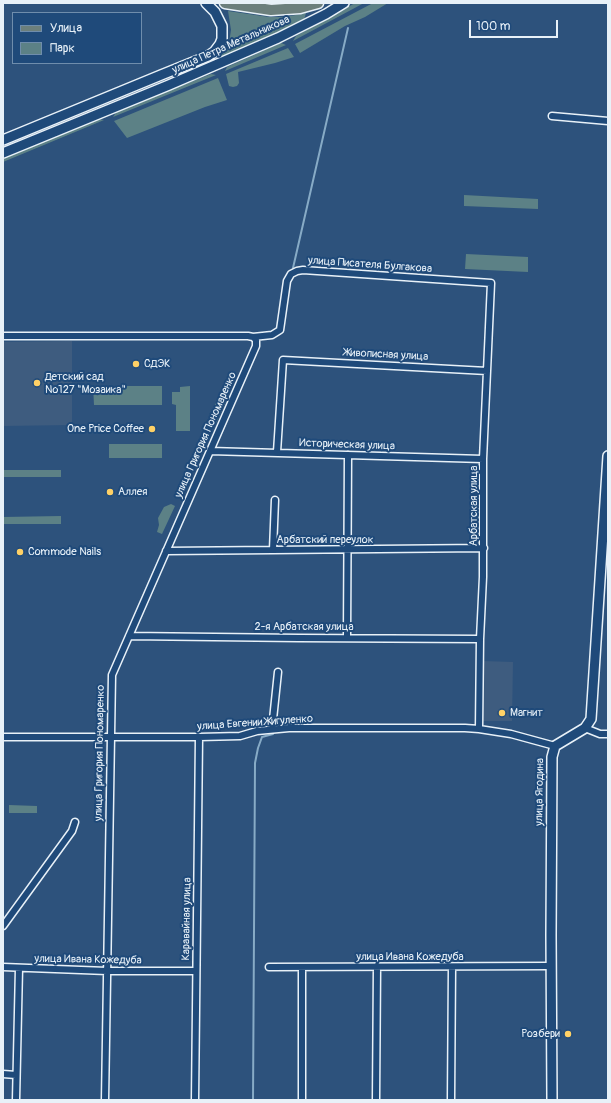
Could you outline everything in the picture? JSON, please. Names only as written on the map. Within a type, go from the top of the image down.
[{"type":"main road","name":"улица Петра Метальникова","points":[[3,140],[208,56],[214,52],[220,44],[223,32],[220,19],[216,12],[206,3]]},
{"type":"main road","points":[[225,3],[272,10],[300,8],[318,3]]},
{"type":"main road","name":"улица Петра Метальникова","points":[[3,153],[169,85],[278,38],[326,14],[344,3]]},
{"type":"main road","name":"улица Петра Метальникова","points":[[161,75],[167,77],[169,85]]},
{"type":"main road","points":[[585,728],[591,719],[608,456]]},
{"type":"main road","name":"улица Ягодина","points":[[552,1100],[552,757],[555,746],[585,728]]},
{"type":"street","points":[[552,116],[608,121]]},
{"type":"street","name":"улица Писателя Булгакова","points":[[255,339],[272,335],[280,330],[286,280],[291,274],[297,271],[303,270],[491,283]]},
{"type":"street","name":"Арбатская улица","points":[[479,729],[480,638],[484,548],[483,459],[491,283]]},
{"type":"street","points":[[3,336],[255,339]]},
{"type":"street","name":"улица Григория Пономаренко","points":[[105,1100],[112,675],[256,346],[255,339]]},
{"type":"street","name":"Живописная улица","points":[[277,452],[283,360],[487,370]]},
{"type":"street","name":"Историческая улица","points":[[210,451],[483,459]]},
{"type":"street","points":[[346,637],[348,455]]},
{"type":"street","points":[[274,550],[275,500]]},
{"type":"street","name":"Арбатский переулок","points":[[166,551],[484,548]]},
{"type":"street","name":"2-я Арбатская улица","points":[[129,636],[480,638]]},
{"type":"street","points":[[272,729],[278,672]]},
{"type":"street","name":"улица Евгении Жигуленко","points":[[3,736],[111,738],[199,737],[240,736],[257,731],[289,728],[479,729],[512,734],[555,746]]},
{"type":"street","points":[[585,728],[600,734],[608,734]]},
{"type":"street","name":"Каравайная улица","points":[[195,1100],[199,737]]},
{"type":"street","points":[[3,926],[72,831],[75,822]]},
{"type":"street","points":[[376,1100],[377,966]]},
{"type":"street","name":"улица Ивана Кожедуба","points":[[269,967],[551,966]]},
{"type":"street","name":"улица Ивана Кожедуба","points":[[3,967],[107,971],[196,971]]},
{"type":"street","points":[[302,967],[302,1100]]},
{"type":"street","points":[[452,967],[452,1100]]},
{"type":"street","points":[[16,1100],[19,968]]},
{"type":"street","points":[[3,1074],[16,1074]]},
{"type":"shaded area","name":"Детский сад №127 \"Мозаика\"","points":[[72,341],[72,425],[3,426],[3,342]]},
{"type":"shaded area","points":[[483,661],[513,662],[512,721],[481,721]]},
{"type":"green space","points":[[355,3],[364,3],[293,41],[296,36]]},
{"type":"green space","points":[[373,3],[388,3],[365,17],[345,26],[300,53],[295,44]]},
{"type":"green space","points":[[228,11],[269,17],[285,17],[306,13],[304,20],[286,31],[203,67],[202,66],[220,57],[227,49],[231,30]]},
{"type":"green space","points":[[281,43],[286,45],[225,71],[227,67]]},
{"type":"green space","points":[[288,48],[294,57],[238,72],[239,83],[237,86],[229,86],[226,74]]},
{"type":"green space","points":[[211,74],[216,75],[113,117],[117,111]]},
{"type":"green space","points":[[218,78],[227,100],[205,107],[127,138],[114,121]]},
{"type":"green space","points":[[98,119],[104,120],[3,162],[3,158]]},
{"type":"green space","points":[[464,195],[538,199],[538,209],[464,206]]},
{"type":"green space","points":[[466,254],[528,257],[528,272],[465,269]]},
{"type":"green space","points":[[93,386],[162,386],[162,405],[94,405]]},
{"type":"green space","points":[[190,386],[190,431],[176,431],[176,405],[172,404],[172,392],[180,392],[180,387]]},
{"type":"green space","points":[[228,397],[215,425],[211,423],[214,412],[213,409],[218,398]]},
{"type":"green space","points":[[109,444],[162,444],[162,458],[109,458]]},
{"type":"green space","points":[[3,470],[61,470],[61,477],[3,477]]},
{"type":"green space","points":[[171,504],[175,506],[162,534],[157,532],[159,525],[158,518],[164,507]]},
{"type":"green space","points":[[61,516],[61,524],[3,524],[3,517]]},
{"type":"green space","points":[[9,805],[37,806],[37,813],[9,813]]},
{"type":"waterway","points":[[293,268],[348,28]]},
{"type":"waterway","points":[[253,1100],[255,763],[262,737],[273,734]]},
{"type":"place","name":"СДЭК","points":[[136,364]]},
{"type":"place","name":"Детский сад №127 \"Мозаика\"","points":[[37,383]]},
{"type":"place","name":"One Price Coffee","points":[[152,429]]},
{"type":"place","name":"Аллея","points":[[110,492]]},
{"type":"place","name":"Commode Nails","points":[[20,552]]},
{"type":"place","name":"Магнит","points":[[502,713]]},
{"type":"place","name":"Розбери","points":[[568,1034]]}]
